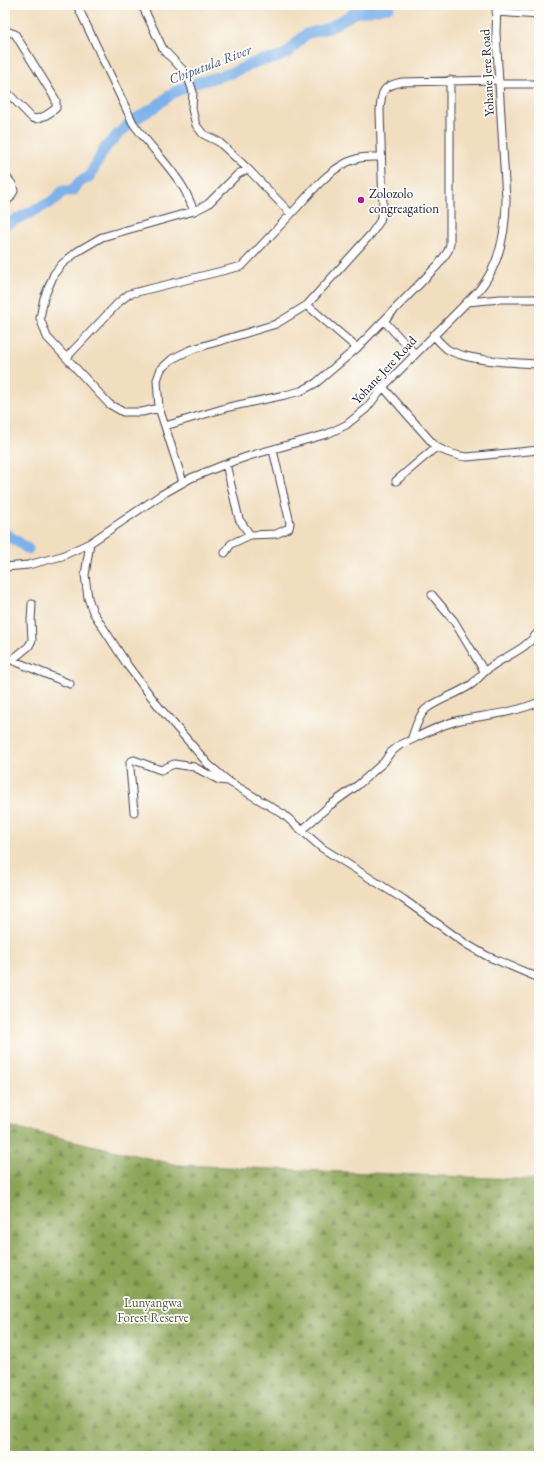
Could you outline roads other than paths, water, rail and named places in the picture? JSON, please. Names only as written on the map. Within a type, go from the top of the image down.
[{"type":"street","points":[[77,5],[133,123],[143,138],[176,176],[188,196],[194,211]]},
{"type":"street","points":[[142,5],[163,49],[182,69],[189,80],[193,92],[192,109],[196,125],[203,134],[219,142],[248,169],[291,214]]},
{"type":"street","points":[[497,9],[539,15]]},
{"type":"street","name":"Yohane Jere Road","points":[[5,567],[28,565],[62,556],[90,544],[162,494],[183,482],[226,464],[314,439],[346,425],[366,409],[383,387],[485,283],[496,261],[506,222],[497,9]]},
{"type":"street","points":[[5,34],[9,32],[15,34],[56,100],[56,108],[39,118],[32,118],[5,90]]},
{"type":"street","points":[[165,426],[229,406],[301,391],[316,383],[357,348],[438,265],[448,251],[450,244],[450,80]]},
{"type":"street","points":[[183,482],[159,408],[157,380],[161,369],[172,359],[190,350],[276,324],[307,305],[376,227],[380,221],[383,207],[380,111],[381,96],[384,90],[388,86],[402,82],[450,80],[539,84]]},
{"type":"street","points":[[67,357],[129,294],[242,266],[326,178],[343,164],[358,158],[381,157]]},
{"type":"street","points":[[159,408],[142,412],[123,412],[109,404],[47,337],[40,318],[44,298],[54,274],[62,264],[78,251],[102,237],[194,211],[208,204],[238,174],[248,169]]},
{"type":"street","points":[[5,175],[12,184],[14,191],[5,203]]},
{"type":"street","points":[[467,302],[500,299],[539,299]]},
{"type":"street","points":[[307,305],[357,348]]},
{"type":"street","points":[[384,321],[415,354]]},
{"type":"street","points":[[433,335],[446,348],[461,355],[507,362],[539,364]]},
{"type":"street","points":[[383,387],[436,447],[446,452],[457,456],[466,457],[539,450]]},
{"type":"street","points":[[396,481],[436,447]]},
{"type":"street","points":[[225,553],[231,544],[250,535],[276,534],[289,528],[290,524],[273,450]]},
{"type":"street","points":[[226,464],[239,519],[250,535]]},
{"type":"street","points":[[90,544],[85,575],[88,598],[98,623],[159,707],[209,765],[228,781],[283,814],[322,848],[403,899],[466,944],[487,956],[539,978]]},
{"type":"street","points":[[432,595],[454,621],[484,671]]},
{"type":"street","points":[[9,660],[29,646],[32,640],[32,604]]},
{"type":"street","points":[[411,740],[420,717],[425,710],[472,684],[484,671],[514,654],[533,639],[539,631]]},
{"type":"street","points":[[9,660],[70,684]]},
{"type":"street","points":[[302,830],[358,785],[384,762],[390,753],[400,745],[439,726],[452,722],[513,711],[539,702]]},
{"type":"street","points":[[134,812],[130,762],[134,760],[161,770],[174,764],[194,767],[219,780],[228,781]]},
{"type":"waterway","name":"Chiputula River","points":[[5,225],[53,201],[63,191],[73,191],[79,182],[89,177],[105,148],[119,133],[137,118],[155,107],[173,93],[189,85],[231,73],[261,60],[274,59],[287,53],[306,34],[329,28],[354,13],[388,7],[390,5]]},
{"type":"waterway","name":"Chiputula River","points":[[5,533],[28,549]]},
{"type":"place","name":"Zolozolo congreagation","points":[[361,200]]},
{"type":"park label","name":"Lunyangwa Forest Reserve","points":[[153,1310]]}]
